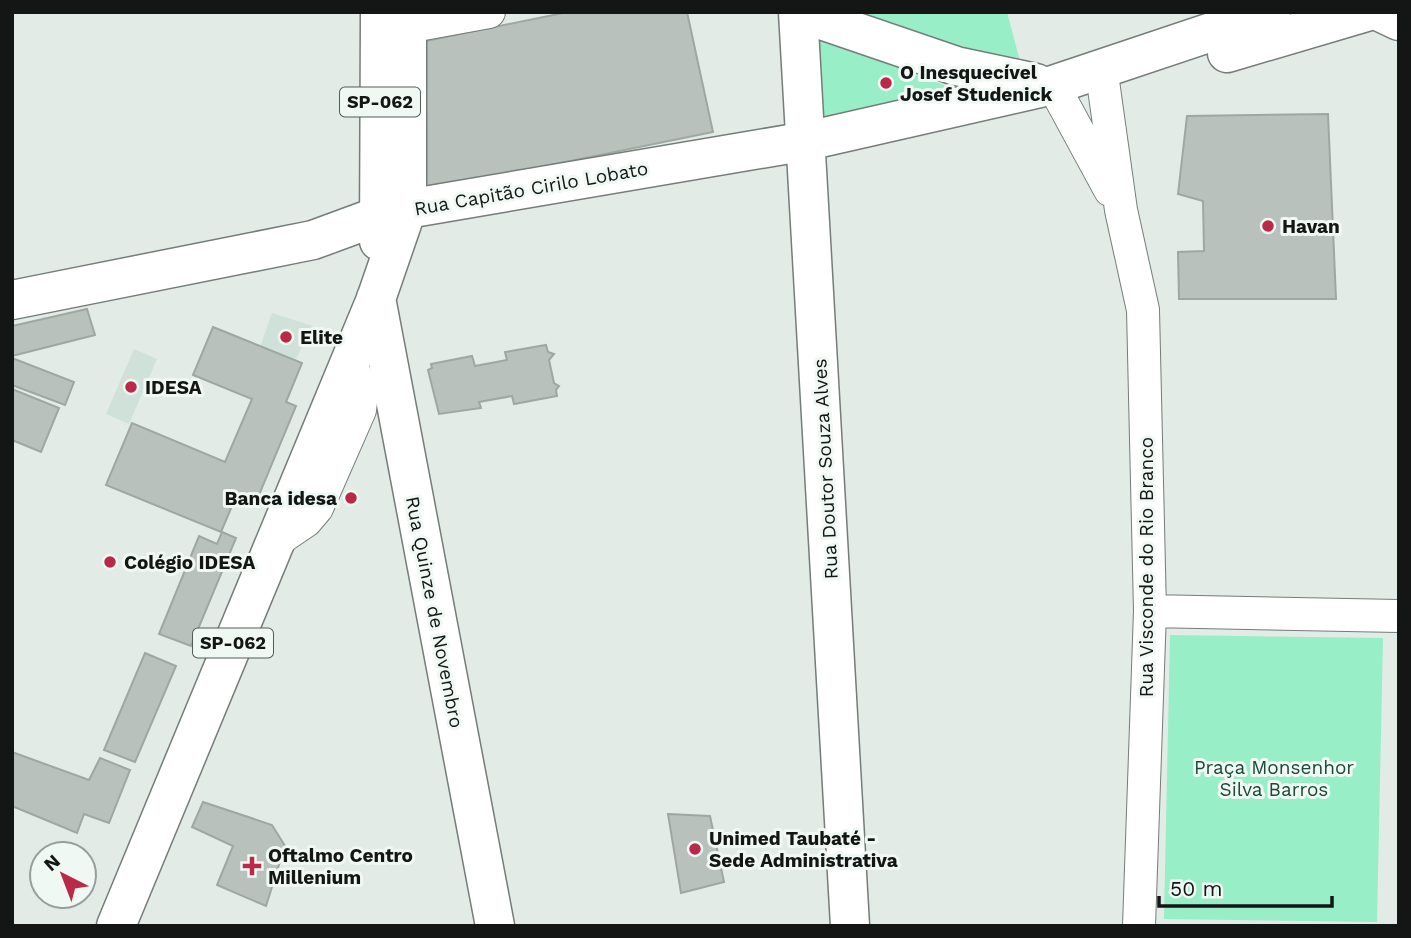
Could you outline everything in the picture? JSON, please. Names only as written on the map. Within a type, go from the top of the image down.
[{"type":"main road","points":[[798,12],[956,66],[1004,78],[1053,85],[1103,78],[1366,12]]},
{"type":"main road","name":"Rua Doutor Souza Alves","points":[[798,12],[850,926]]},
{"type":"main road","points":[[1103,78],[1271,12]]},
{"type":"main road","points":[[1380,12],[1399,21]]},
{"type":"main road","name":"Rua Quinze de Novembro","points":[[398,17],[394,212],[376,299],[495,926]]},
{"type":"main road","name":"Rua Capitão Cirilo Lobato","points":[[12,300],[313,240],[394,212],[807,141],[1053,85]]},
{"type":"main road","name":"SP-062","points":[[116,926],[376,299]]},
{"type":"street","points":[[398,17],[489,12]]},
{"type":"street","name":"Rua Visconde do Rio Branco","points":[[1103,78],[1121,210],[1143,310],[1150,611],[1139,926]]},
{"type":"street","name":"Rua Visconde do Rio Branco","points":[[1053,85],[1121,210]]},
{"type":"street","points":[[1150,611],[1399,616]]},
{"type":"shaded area","name":"Elite","points":[[272,313],[313,326],[296,359],[260,347]]},
{"type":"shaded area","name":"IDESA","points":[[134,349],[157,359],[129,424],[106,414]]},
{"type":"green space","points":[[847,12],[1007,12],[1022,69]]},
{"type":"green space","points":[[809,33],[949,87],[823,122]]},
{"type":"green space","name":"Praça Monsenhor Silva Barros","points":[[1170,635],[1383,638],[1377,922],[1164,919]]},
{"type":"building","points":[[568,12],[687,12],[713,132],[423,191],[426,41]]},
{"type":"building","name":"Havan","points":[[1328,114],[1336,299],[1179,299],[1178,252],[1204,251],[1203,201],[1178,194],[1187,116]]},
{"type":"building","points":[[87,309],[95,335],[12,356],[12,326]]},
{"type":"building","name":"IDESA","points":[[213,327],[302,363],[286,402],[296,406],[254,507],[235,499],[221,532],[106,485],[132,423],[225,462],[252,399],[193,375]]},
{"type":"building","points":[[546,345],[548,352],[554,354],[549,360],[554,383],[559,386],[556,390],[557,396],[514,404],[512,396],[479,402],[481,408],[439,414],[428,370],[432,368],[431,364],[472,356],[475,366],[507,360],[505,352]]},
{"type":"building","points":[[12,358],[74,382],[65,405],[12,385]]},
{"type":"building","points":[[12,389],[59,408],[41,452],[12,440]]},
{"type":"building","points":[[222,532],[236,538],[191,646],[159,634],[199,536],[217,544]]},
{"type":"building","points":[[145,653],[176,666],[135,762],[104,750]]},
{"type":"building","points":[[12,752],[89,780],[100,758],[130,770],[109,823],[84,814],[77,833],[12,806]]},
{"type":"building","name":"Oftalmo Centro Millenium","points":[[203,802],[272,825],[285,846],[266,906],[217,885],[233,846],[192,827]]},
{"type":"building","name":"Unimed Taubaté - Sede Administrativa","points":[[668,814],[710,816],[724,882],[681,893]]},
{"type":"place","name":"O Inesquecível Josef Studenick","points":[[886,83]]},
{"type":"place","name":"Havan","points":[[1268,226]]},
{"type":"place","name":"Elite","points":[[286,337]]},
{"type":"place","name":"IDESA","points":[[131,387]]},
{"type":"place","name":"Banca idesa","points":[[351,498]]},
{"type":"place","name":"Colégio IDESA","points":[[110,562]]},
{"type":"place","name":"Unimed Taubaté - Sede Administrativa","points":[[695,849]]},
{"type":"place","name":"Oftalmo Centro Millenium","points":[[252,866]]}]
